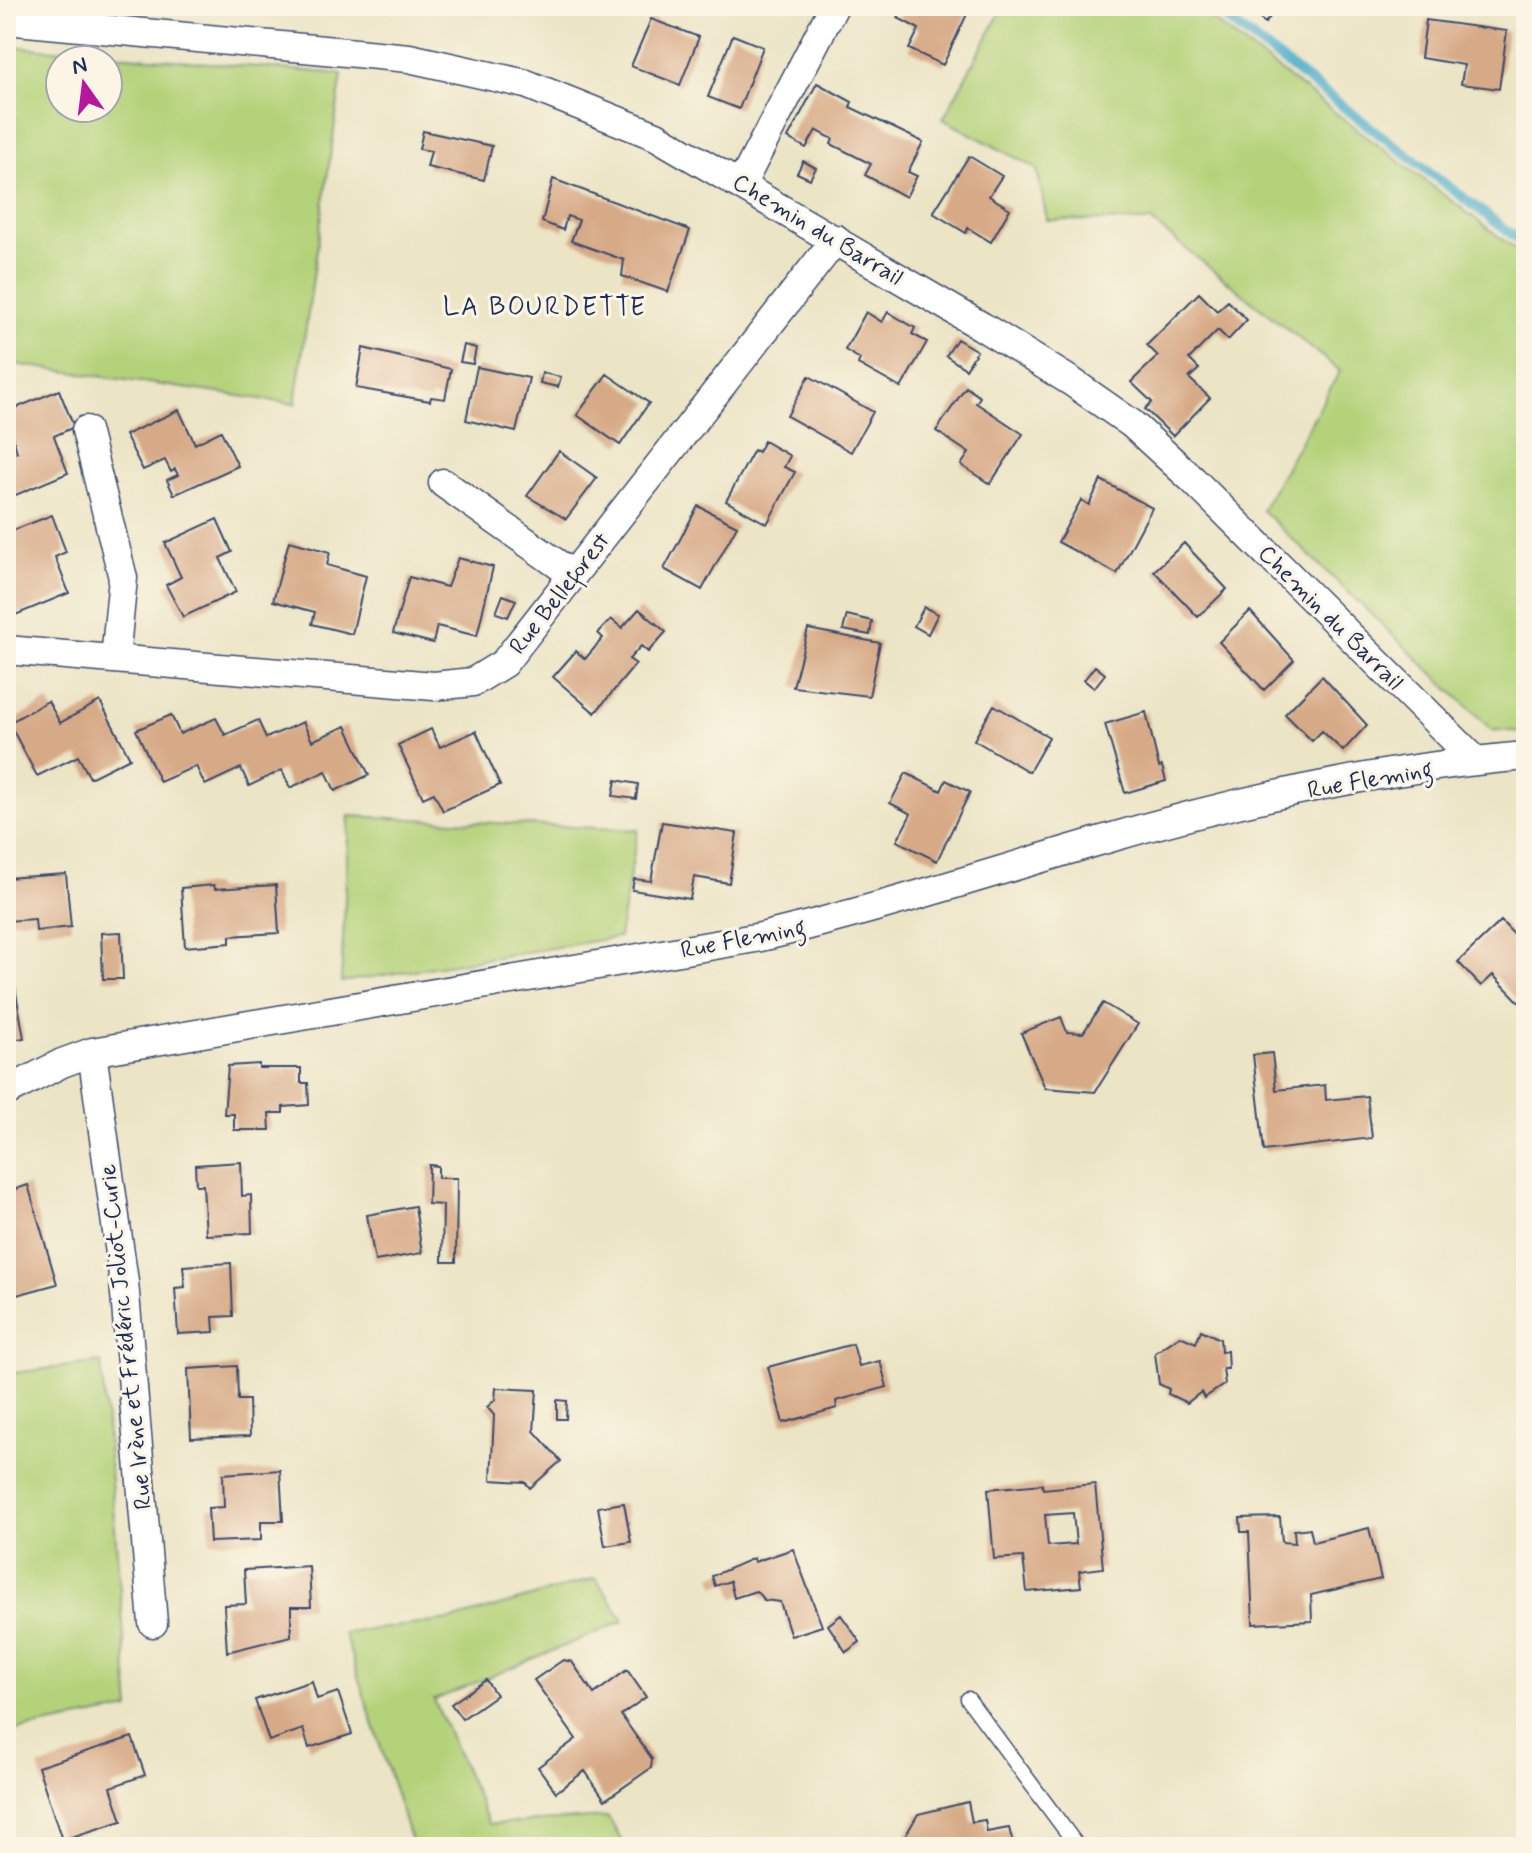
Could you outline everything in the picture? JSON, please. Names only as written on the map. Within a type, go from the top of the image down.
[{"type":"street","points":[[742,183],[834,6]]},
{"type":"street","name":"Chemin du Barrail","points":[[15,16],[409,58],[473,70],[597,109],[656,136],[836,239],[1072,382],[1132,424],[1193,480],[1476,761]]},
{"type":"street","name":"Rue Belleforest","points":[[6,650],[434,686],[464,683],[504,663],[836,239]]},
{"type":"street","points":[[86,430],[123,578],[115,659]]},
{"type":"street","points":[[443,483],[573,575]]},
{"type":"street","name":"Rue Fleming","points":[[6,1092],[62,1063],[92,1052],[761,937],[856,915],[1102,840],[1284,793],[1476,761],[1526,756]]},
{"type":"street","name":"Rue Irène et Frédéric Joliot-Curie","points":[[92,1052],[124,1282],[153,1623]]},
{"type":"lane","points":[[968,1699],[1078,1847]]},
{"type":"green space","points":[[993,6],[1194,6],[1526,257],[1526,732],[1492,730],[1262,510],[1340,371],[1151,221],[1047,220],[1037,169],[943,119],[1001,11]]},
{"type":"green space","points":[[6,46],[44,49],[44,124],[124,124],[124,56],[342,74],[295,404],[6,363]]},
{"type":"green space","points":[[349,816],[638,830],[619,937],[341,982]]},
{"type":"green space","points":[[101,1362],[130,1709],[6,1732],[6,1374]]},
{"type":"green space","points":[[596,1578],[624,1621],[434,1700],[489,1824],[608,1817],[625,1847],[413,1847],[344,1633],[451,1620]]},
{"type":"building","points":[[903,6],[957,6],[968,12],[943,65],[909,49],[919,29],[898,18]]},
{"type":"building","points":[[1244,6],[1279,6],[1265,23]]},
{"type":"building","points":[[651,19],[699,37],[680,85],[631,66]]},
{"type":"building","points":[[1426,20],[1507,31],[1499,89],[1461,84],[1464,65],[1421,58]]},
{"type":"building","points":[[733,35],[763,47],[739,109],[708,97]]},
{"type":"building","points":[[817,83],[852,102],[850,107],[923,142],[908,172],[917,176],[906,197],[865,175],[871,164],[831,144],[833,139],[816,130],[806,148],[788,138]]},
{"type":"building","points":[[423,131],[492,146],[484,180],[427,167],[431,151],[419,149]]},
{"type":"building","points":[[969,156],[1002,176],[989,196],[1010,209],[991,242],[968,228],[966,233],[933,213]]},
{"type":"building","points":[[803,161],[816,168],[810,179],[797,173]]},
{"type":"building","points":[[553,179],[690,230],[668,292],[622,276],[624,260],[571,241],[579,220],[567,216],[563,230],[542,222]]},
{"type":"building","points":[[1199,293],[1217,311],[1228,301],[1247,320],[1228,340],[1218,330],[1189,359],[1199,369],[1189,378],[1210,398],[1173,436],[1145,409],[1152,402],[1131,382],[1158,356],[1147,345]]},
{"type":"building","points":[[866,312],[882,322],[888,312],[915,328],[912,334],[927,342],[901,388],[858,364],[860,359],[845,350]]},
{"type":"building","points":[[957,339],[977,351],[966,369],[946,356]]},
{"type":"building","points":[[464,345],[476,348],[473,364],[460,362]]},
{"type":"building","points":[[363,348],[451,369],[445,399],[431,397],[430,401],[356,388]]},
{"type":"building","points":[[477,367],[529,378],[516,432],[466,420]]},
{"type":"building","points":[[542,373],[561,377],[558,387],[540,383]]},
{"type":"building","points":[[607,374],[649,403],[620,445],[577,415]]},
{"type":"building","points":[[809,376],[873,412],[851,452],[787,416]]},
{"type":"building","points":[[966,387],[980,397],[976,403],[1023,434],[990,484],[961,465],[969,453],[936,431]]},
{"type":"building","points":[[59,390],[74,427],[54,436],[68,473],[11,497],[6,484],[6,456],[17,452],[6,412]]},
{"type":"building","points":[[179,410],[195,444],[221,431],[238,466],[174,495],[167,480],[178,475],[175,469],[171,472],[165,460],[143,470],[125,435]]},
{"type":"building","points":[[764,441],[790,456],[784,467],[795,472],[767,524],[726,501],[754,450],[758,452]]},
{"type":"building","points":[[559,451],[597,478],[566,519],[527,496]]},
{"type":"building","points":[[1101,480],[1152,508],[1117,574],[1058,542],[1081,500],[1089,505]]},
{"type":"building","points":[[698,506],[737,526],[702,590],[664,569]]},
{"type":"building","points":[[52,515],[66,552],[55,557],[69,593],[13,616],[6,598],[6,533]]},
{"type":"building","points":[[217,519],[232,552],[220,558],[236,592],[183,617],[166,585],[181,577],[165,543]]},
{"type":"building","points":[[289,541],[330,552],[327,565],[366,576],[352,634],[312,624],[315,612],[273,601]]},
{"type":"building","points":[[1184,543],[1227,589],[1198,617],[1154,571]]},
{"type":"building","points":[[458,558],[493,567],[477,636],[437,626],[433,643],[393,633],[409,577],[447,587]]},
{"type":"building","points":[[503,595],[516,600],[508,617],[496,613]]},
{"type":"building","points":[[924,607],[938,614],[928,634],[914,626]]},
{"type":"building","points":[[639,609],[666,632],[648,652],[641,646],[629,659],[636,664],[595,713],[553,677],[576,651],[585,659],[603,638],[598,633],[611,619],[622,628]]},
{"type":"building","points":[[1250,611],[1294,660],[1264,690],[1219,642]]},
{"type":"building","points":[[847,615],[872,621],[870,635],[843,630]]},
{"type":"building","points":[[808,629],[880,643],[869,696],[793,687]]},
{"type":"building","points":[[1095,666],[1105,674],[1094,688],[1084,680]]},
{"type":"building","points":[[1322,676],[1367,725],[1343,751],[1322,731],[1312,741],[1285,714]]},
{"type":"building","points":[[48,701],[60,723],[100,701],[130,758],[90,778],[78,756],[37,776],[9,723]]},
{"type":"building","points":[[994,705],[1049,737],[1029,772],[974,740]]},
{"type":"building","points":[[1146,712],[1159,767],[1162,766],[1166,781],[1125,793],[1105,724]]},
{"type":"building","points":[[171,715],[180,734],[216,718],[225,735],[258,720],[266,738],[303,722],[312,741],[346,726],[369,775],[335,791],[326,771],[290,788],[282,770],[249,786],[241,768],[205,785],[196,766],[160,782],[136,730]]},
{"type":"building","points":[[431,729],[440,747],[476,731],[500,785],[443,811],[434,793],[423,798],[398,745]]},
{"type":"building","points":[[906,773],[941,791],[946,780],[970,792],[937,861],[897,841],[911,814],[890,803]]},
{"type":"building","points":[[616,780],[638,784],[636,799],[613,796]]},
{"type":"building","points":[[662,822],[737,833],[729,883],[694,877],[690,899],[632,890],[634,879],[651,881]]},
{"type":"building","points":[[66,874],[71,927],[36,931],[35,919],[6,921],[6,878]]},
{"type":"building","points":[[214,885],[215,889],[276,885],[279,933],[230,936],[230,943],[185,947],[181,888]]},
{"type":"building","points":[[1501,921],[1526,947],[1526,1009],[1493,975],[1481,986],[1458,962]]},
{"type":"building","points":[[121,932],[123,979],[103,979],[101,933]]},
{"type":"building","points":[[14,982],[24,1038],[6,1041],[6,983]]},
{"type":"building","points":[[1103,1003],[1138,1024],[1095,1092],[1045,1088],[1021,1033],[1061,1017],[1067,1032],[1083,1033]]},
{"type":"building","points":[[1272,1053],[1276,1090],[1325,1085],[1326,1100],[1367,1096],[1372,1138],[1264,1151],[1253,1055]]},
{"type":"building","points":[[259,1064],[259,1068],[301,1068],[301,1083],[308,1083],[309,1105],[283,1107],[283,1113],[269,1113],[270,1130],[234,1130],[234,1114],[224,1114],[228,1066]]},
{"type":"building","points":[[241,1162],[242,1196],[251,1195],[252,1233],[206,1235],[203,1185],[196,1185],[195,1165]]},
{"type":"building","points":[[429,1165],[438,1166],[438,1178],[457,1178],[456,1262],[442,1262],[443,1205],[428,1204]]},
{"type":"building","points":[[28,1185],[57,1284],[6,1298],[6,1192]]},
{"type":"building","points":[[415,1206],[422,1253],[375,1261],[367,1215]]},
{"type":"building","points":[[231,1263],[233,1316],[213,1317],[214,1332],[178,1334],[175,1288],[185,1287],[183,1266]]},
{"type":"building","points":[[1201,1330],[1220,1339],[1221,1352],[1227,1351],[1228,1369],[1223,1369],[1225,1384],[1204,1398],[1201,1392],[1187,1403],[1168,1394],[1169,1389],[1159,1384],[1155,1353],[1180,1336],[1196,1343]]},
{"type":"building","points":[[853,1344],[859,1366],[880,1361],[887,1387],[836,1401],[837,1408],[783,1423],[768,1367]]},
{"type":"building","points":[[237,1366],[238,1400],[249,1400],[250,1436],[191,1438],[188,1369]]},
{"type":"building","points":[[496,1388],[537,1390],[534,1431],[561,1461],[530,1488],[525,1482],[491,1480],[494,1415],[487,1407],[495,1400]]},
{"type":"building","points":[[557,1400],[567,1401],[566,1419],[557,1419]]},
{"type":"building","points":[[280,1470],[283,1521],[261,1521],[261,1540],[210,1542],[208,1508],[224,1507],[223,1474]]},
{"type":"building","points":[[1042,1484],[1043,1489],[1095,1484],[1103,1568],[1079,1571],[1081,1587],[1027,1592],[1023,1557],[994,1559],[988,1489]],"holes":[[[1073,1513],[1076,1544],[1048,1546],[1045,1515]]]},
{"type":"building","points":[[624,1503],[631,1542],[605,1546],[598,1507]]},
{"type":"building","points":[[1280,1517],[1282,1542],[1295,1543],[1294,1530],[1310,1528],[1313,1542],[1369,1528],[1381,1579],[1311,1595],[1312,1621],[1253,1624],[1249,1532],[1241,1532],[1240,1518]]},
{"type":"building","points":[[793,1549],[822,1626],[791,1636],[780,1602],[764,1600],[756,1591],[734,1598],[730,1581],[715,1586],[712,1576],[754,1558],[754,1562]]},
{"type":"building","points":[[309,1566],[311,1607],[291,1607],[291,1636],[227,1652],[224,1605],[246,1604],[244,1570]]},
{"type":"building","points":[[841,1615],[860,1642],[846,1652],[828,1625]]},
{"type":"building","points":[[563,1660],[572,1662],[594,1694],[627,1670],[646,1697],[621,1715],[652,1759],[651,1768],[605,1800],[585,1771],[556,1792],[538,1767],[576,1739],[534,1680]]},
{"type":"building","points":[[486,1680],[496,1695],[462,1719],[451,1704]]},
{"type":"building","points":[[312,1681],[317,1699],[338,1692],[352,1734],[309,1748],[303,1729],[269,1741],[255,1700]]},
{"type":"building","points":[[132,1737],[145,1775],[111,1787],[122,1821],[62,1840],[38,1767]]},
{"type":"building","points":[[968,1802],[972,1822],[985,1820],[987,1832],[1009,1828],[1014,1847],[914,1847],[903,1840],[918,1814]]},
{"type":"waterway","points":[[1210,6],[1526,245]]},
{"type":"district","name":"LA BOURDETTE","points":[[545,306]]}]
